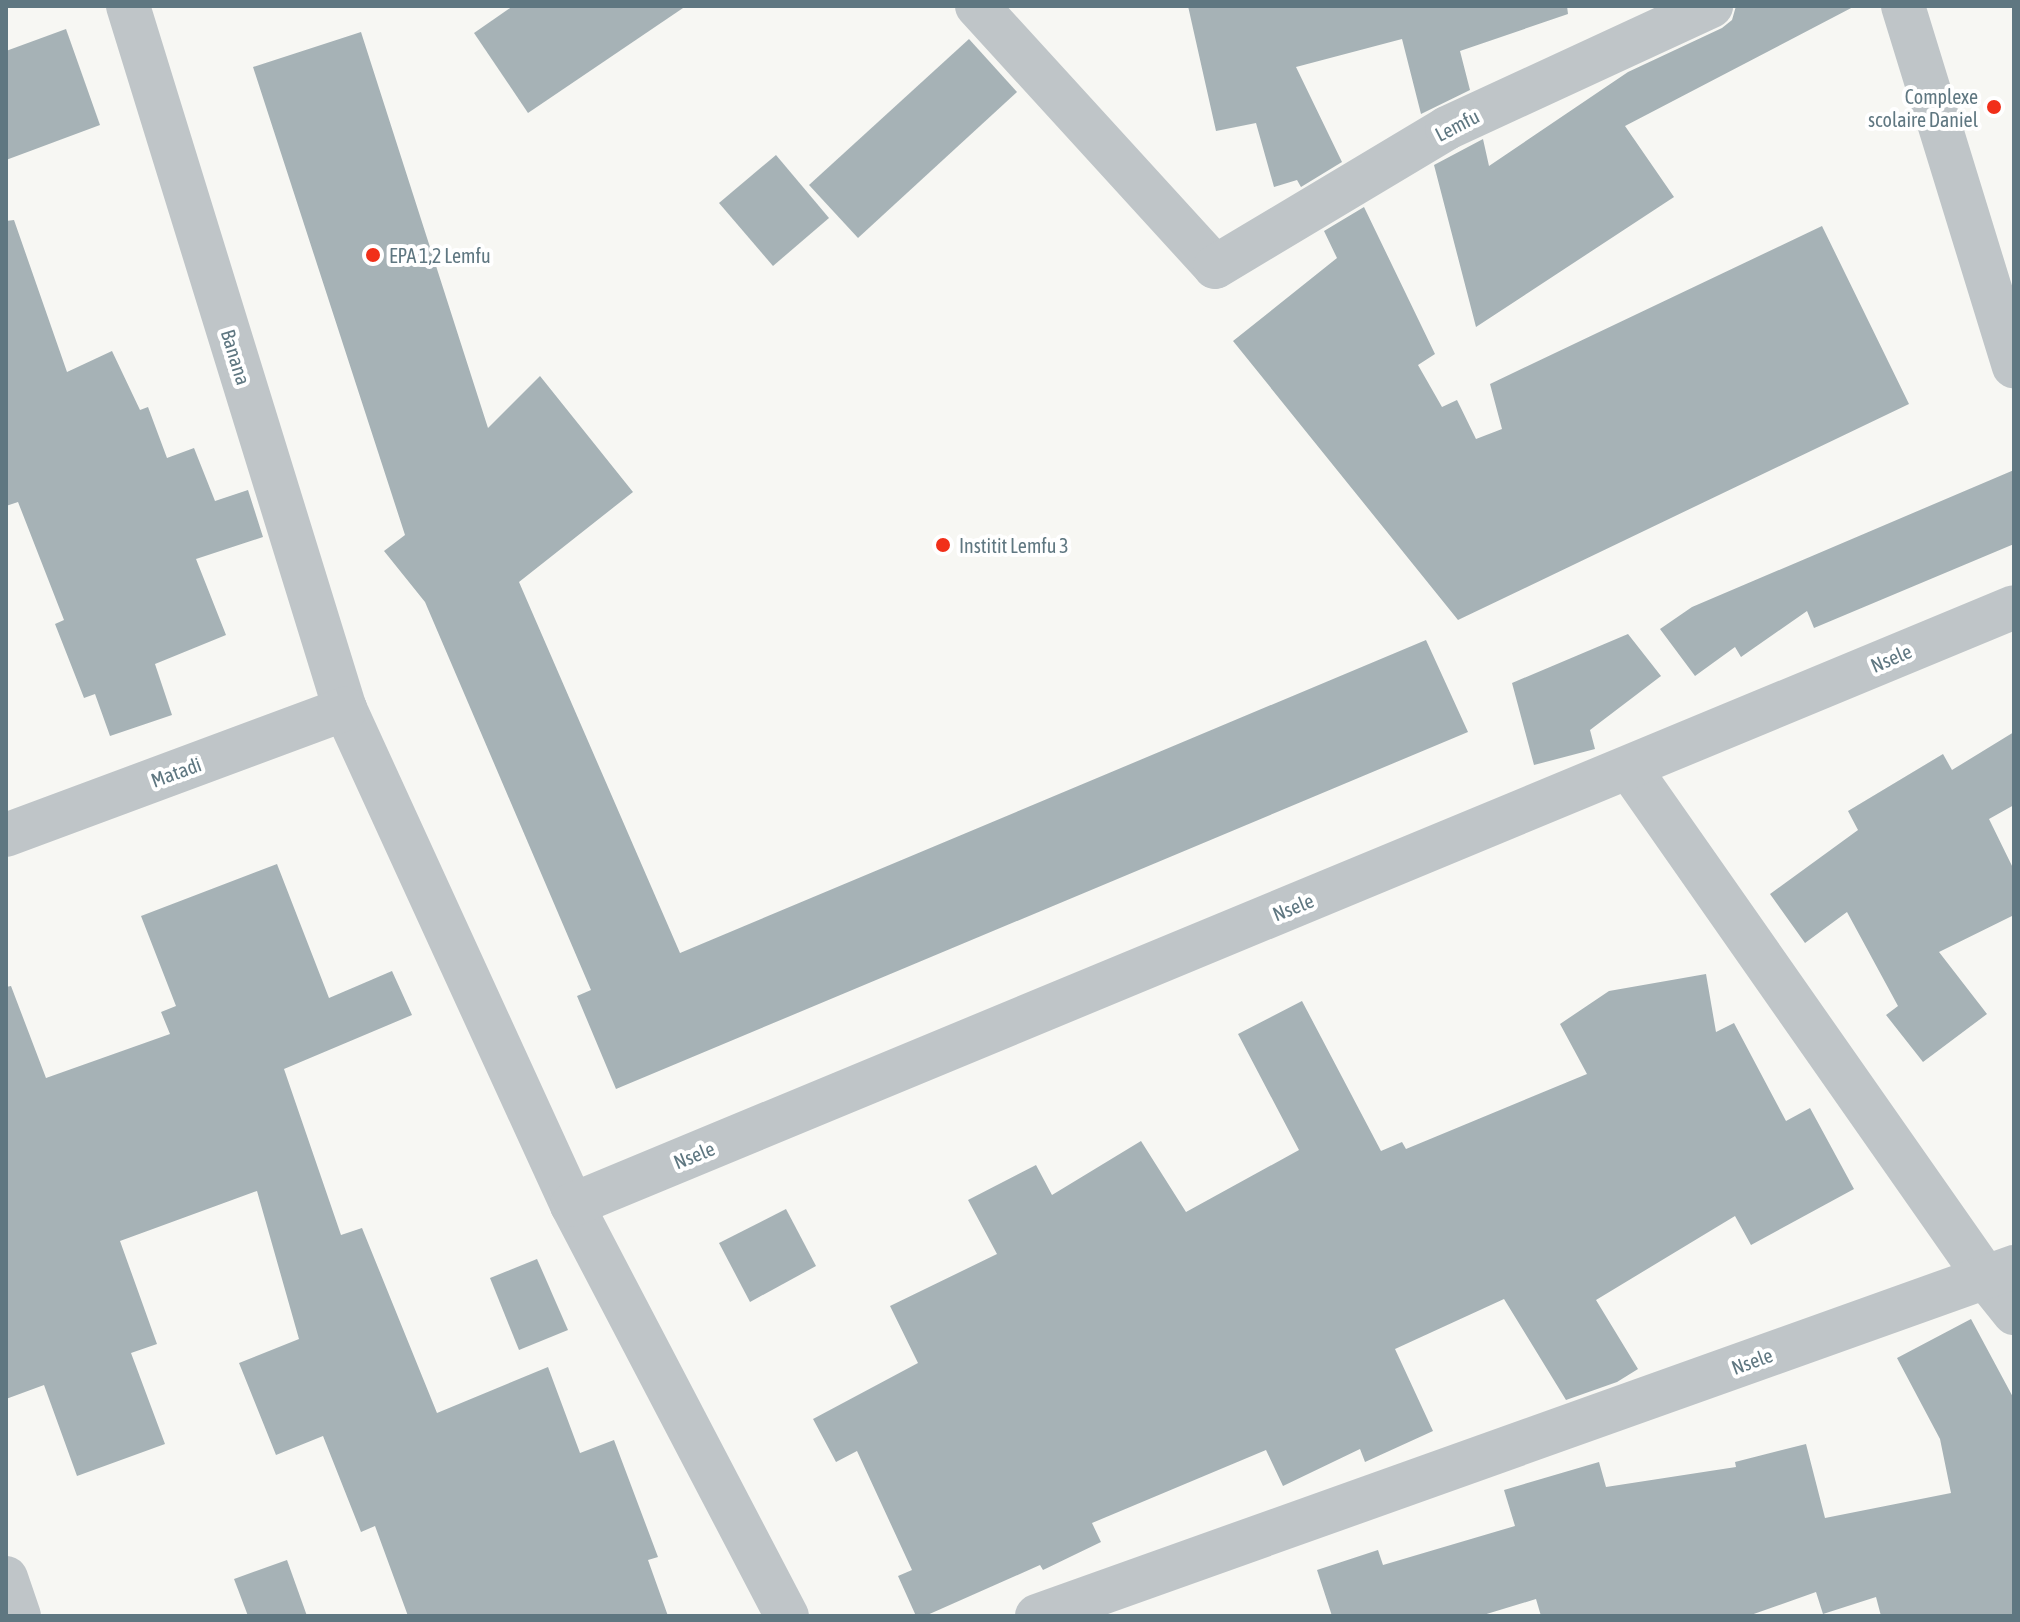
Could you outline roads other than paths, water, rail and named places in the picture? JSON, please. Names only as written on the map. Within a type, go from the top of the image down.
[{"type":"street","name":"Banana","points":[[128,6],[345,709],[572,1205],[787,1616]]},
{"type":"street","name":"Lemfu","points":[[977,6],[1215,267],[1447,128],[1711,6]]},
{"type":"street","points":[[1903,6],[2014,366]]},
{"type":"street","name":"Nsele","points":[[572,1205],[2014,607]]},
{"type":"street","name":"Matadi","points":[[6,835],[345,709]]},
{"type":"street","points":[[1629,768],[2000,1273],[2014,1313]]},
{"type":"street","name":"Nsele","points":[[1037,1616],[2000,1273]]},
{"type":"street","points":[[6,1578],[19,1616]]},
{"type":"place","name":"Complexe scolaire Daniel","points":[[1994,107]]},
{"type":"place","name":"EPA 1,2 Lemfu","points":[[373,255]]},
{"type":"place","name":"Institit Lemfu 3","points":[[943,545]]}]
